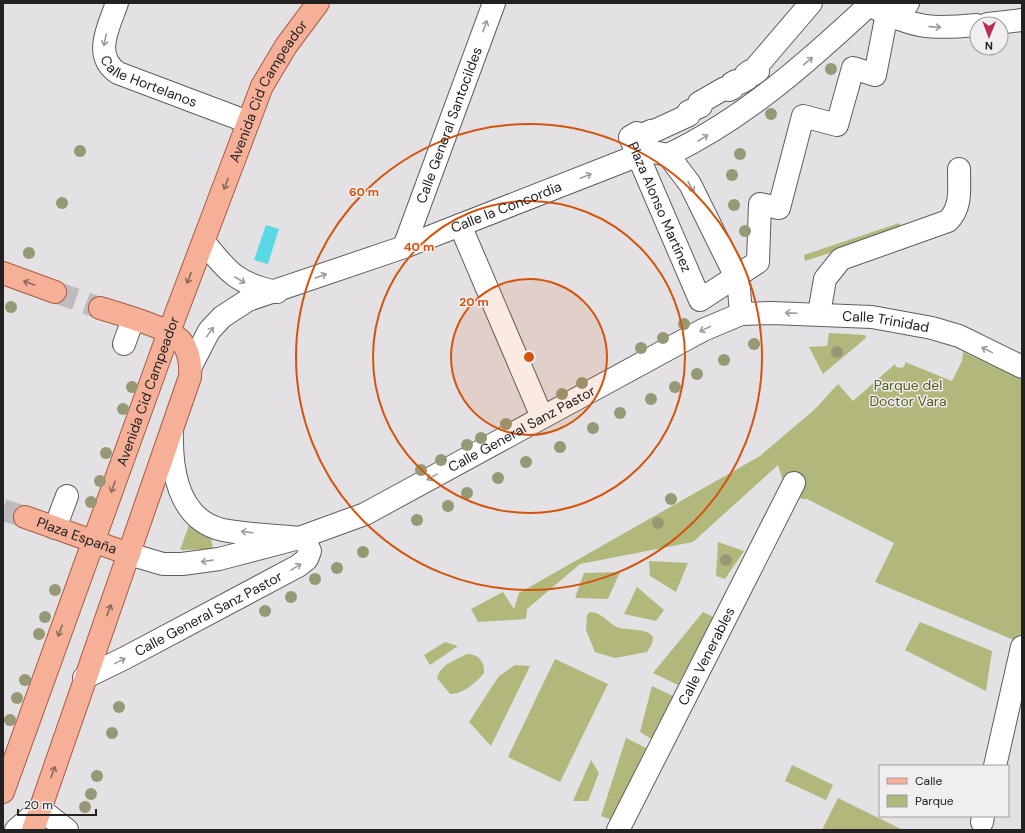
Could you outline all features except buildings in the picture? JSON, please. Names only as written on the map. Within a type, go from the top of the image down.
[{"type":"main road","name":"Avenida Cid Campeador","points":[[3,792],[169,332],[262,86],[272,68],[318,3]]},
{"type":"main road","points":[[3,274],[55,292]]},
{"type":"main road","points":[[33,830],[84,678],[129,554],[190,377],[191,366],[187,351],[180,340],[169,332],[129,329],[100,308]]},
{"type":"main road","name":"Plaza España","points":[[25,517],[61,513],[93,541],[129,554]]},
{"type":"street","name":"Calle Hortelanos","points":[[117,3],[103,48],[105,59],[110,68],[248,122]]},
{"type":"street","name":"Calle General Santocildes","points":[[404,247],[494,3]]},
{"type":"street","name":"Plaza Alonso Martínez","points":[[810,3],[757,66],[758,71],[754,74],[750,72],[746,74],[747,79],[740,83],[736,81],[732,83],[733,88],[729,90],[725,88],[699,103],[701,106],[688,112],[689,114],[652,132],[651,131],[638,137],[637,134],[630,137],[700,300],[758,262],[760,204],[779,208],[803,116],[836,125],[853,68],[875,75],[886,8]]},
{"type":"street","name":"Plaza Alonso Martínez","points":[[741,314],[739,289],[735,277],[690,184],[668,155],[698,141],[746,110],[808,61],[886,8]]},
{"type":"street","points":[[886,8],[916,26],[940,28],[969,26]]},
{"type":"street","points":[[1009,22],[1022,20]]},
{"type":"street","name":"Calle la Concordia","points":[[191,366],[210,330],[222,317],[248,300],[276,292],[404,247],[639,155],[653,152],[668,155]]},
{"type":"street","points":[[819,314],[824,279],[841,259],[948,222],[955,215],[959,204],[959,169]]},
{"type":"street","points":[[460,225],[542,417]]},
{"type":"street","points":[[204,242],[226,270],[240,280],[257,288],[276,292]]},
{"type":"street","name":"Calle Trinidad","points":[[741,314],[819,314],[872,317],[932,328],[959,336],[1022,367]]},
{"type":"street","name":"Calle General Sanz Pastor","points":[[129,554],[163,564],[182,564],[219,559],[299,538],[365,514],[703,330],[741,314]]},
{"type":"street","name":"Calle General Sanz Pastor","points":[[84,678],[126,658],[298,566],[307,559],[310,551],[306,543],[299,538],[223,530],[204,521],[194,514],[186,503],[176,479],[172,453],[172,431]]},
{"type":"street","name":"Calle Venerables","points":[[618,830],[794,482]]},
{"type":"street","points":[[995,765],[1022,647]]},
{"type":"street","points":[[16,830],[40,809],[67,830]]},
{"type":"green space","points":[[899,223],[904,229],[805,261],[804,255]]},
{"type":"green space","name":"Parque del Doctor Vara","points":[[829,333],[865,335],[866,338],[823,374],[809,347],[827,346]]},
{"type":"green space","points":[[963,352],[1022,380],[1022,642],[875,582],[894,543],[807,499],[802,499],[786,491],[778,465],[693,542],[580,564],[527,609],[526,619],[478,622],[471,609],[503,592],[514,609],[519,593],[760,456],[815,409],[838,384],[853,401],[895,364],[896,367],[902,368],[905,365],[905,362],[952,381],[962,361]]},
{"type":"green space","points":[[189,525],[211,537],[213,549],[180,550]]},
{"type":"green space","points":[[718,542],[744,551],[725,579],[716,576]]},
{"type":"green space","points":[[649,561],[688,563],[676,592],[650,576]]},
{"type":"green space","points":[[620,572],[608,599],[575,598],[584,573]]},
{"type":"green space","points":[[637,587],[664,610],[656,621],[624,614]]},
{"type":"green space","points":[[590,612],[601,615],[617,627],[644,631],[650,634],[653,637],[652,643],[647,652],[615,658],[595,652],[586,630],[587,615]]},
{"type":"green space","points":[[703,612],[713,617],[678,685],[653,673]]},
{"type":"green space","points":[[920,622],[992,651],[986,691],[905,650]]},
{"type":"green space","points":[[445,642],[458,646],[430,665],[424,655]]},
{"type":"green space","points":[[467,654],[475,655],[480,659],[483,665],[484,673],[469,687],[455,694],[450,694],[437,678],[439,673],[449,663]]},
{"type":"green space","points":[[555,659],[608,684],[560,782],[508,757]]},
{"type":"green space","points":[[515,665],[530,666],[491,746],[469,722],[499,676]]},
{"type":"green space","points":[[652,686],[673,696],[651,739],[640,732]]},
{"type":"green space","points":[[626,738],[646,748],[611,820],[601,816]]},
{"type":"green space","points":[[591,760],[599,773],[588,801],[573,801]]},
{"type":"green space","points":[[792,765],[833,785],[826,800],[785,781]]},
{"type":"green space","points":[[838,798],[903,830],[822,830]]},
{"type":"water","points":[[266,225],[279,229],[268,264],[254,260]]},
{"type":"tunnel","points":[[55,292],[100,308]]},
{"type":"tunnel","points":[[3,510],[25,517]]}]
